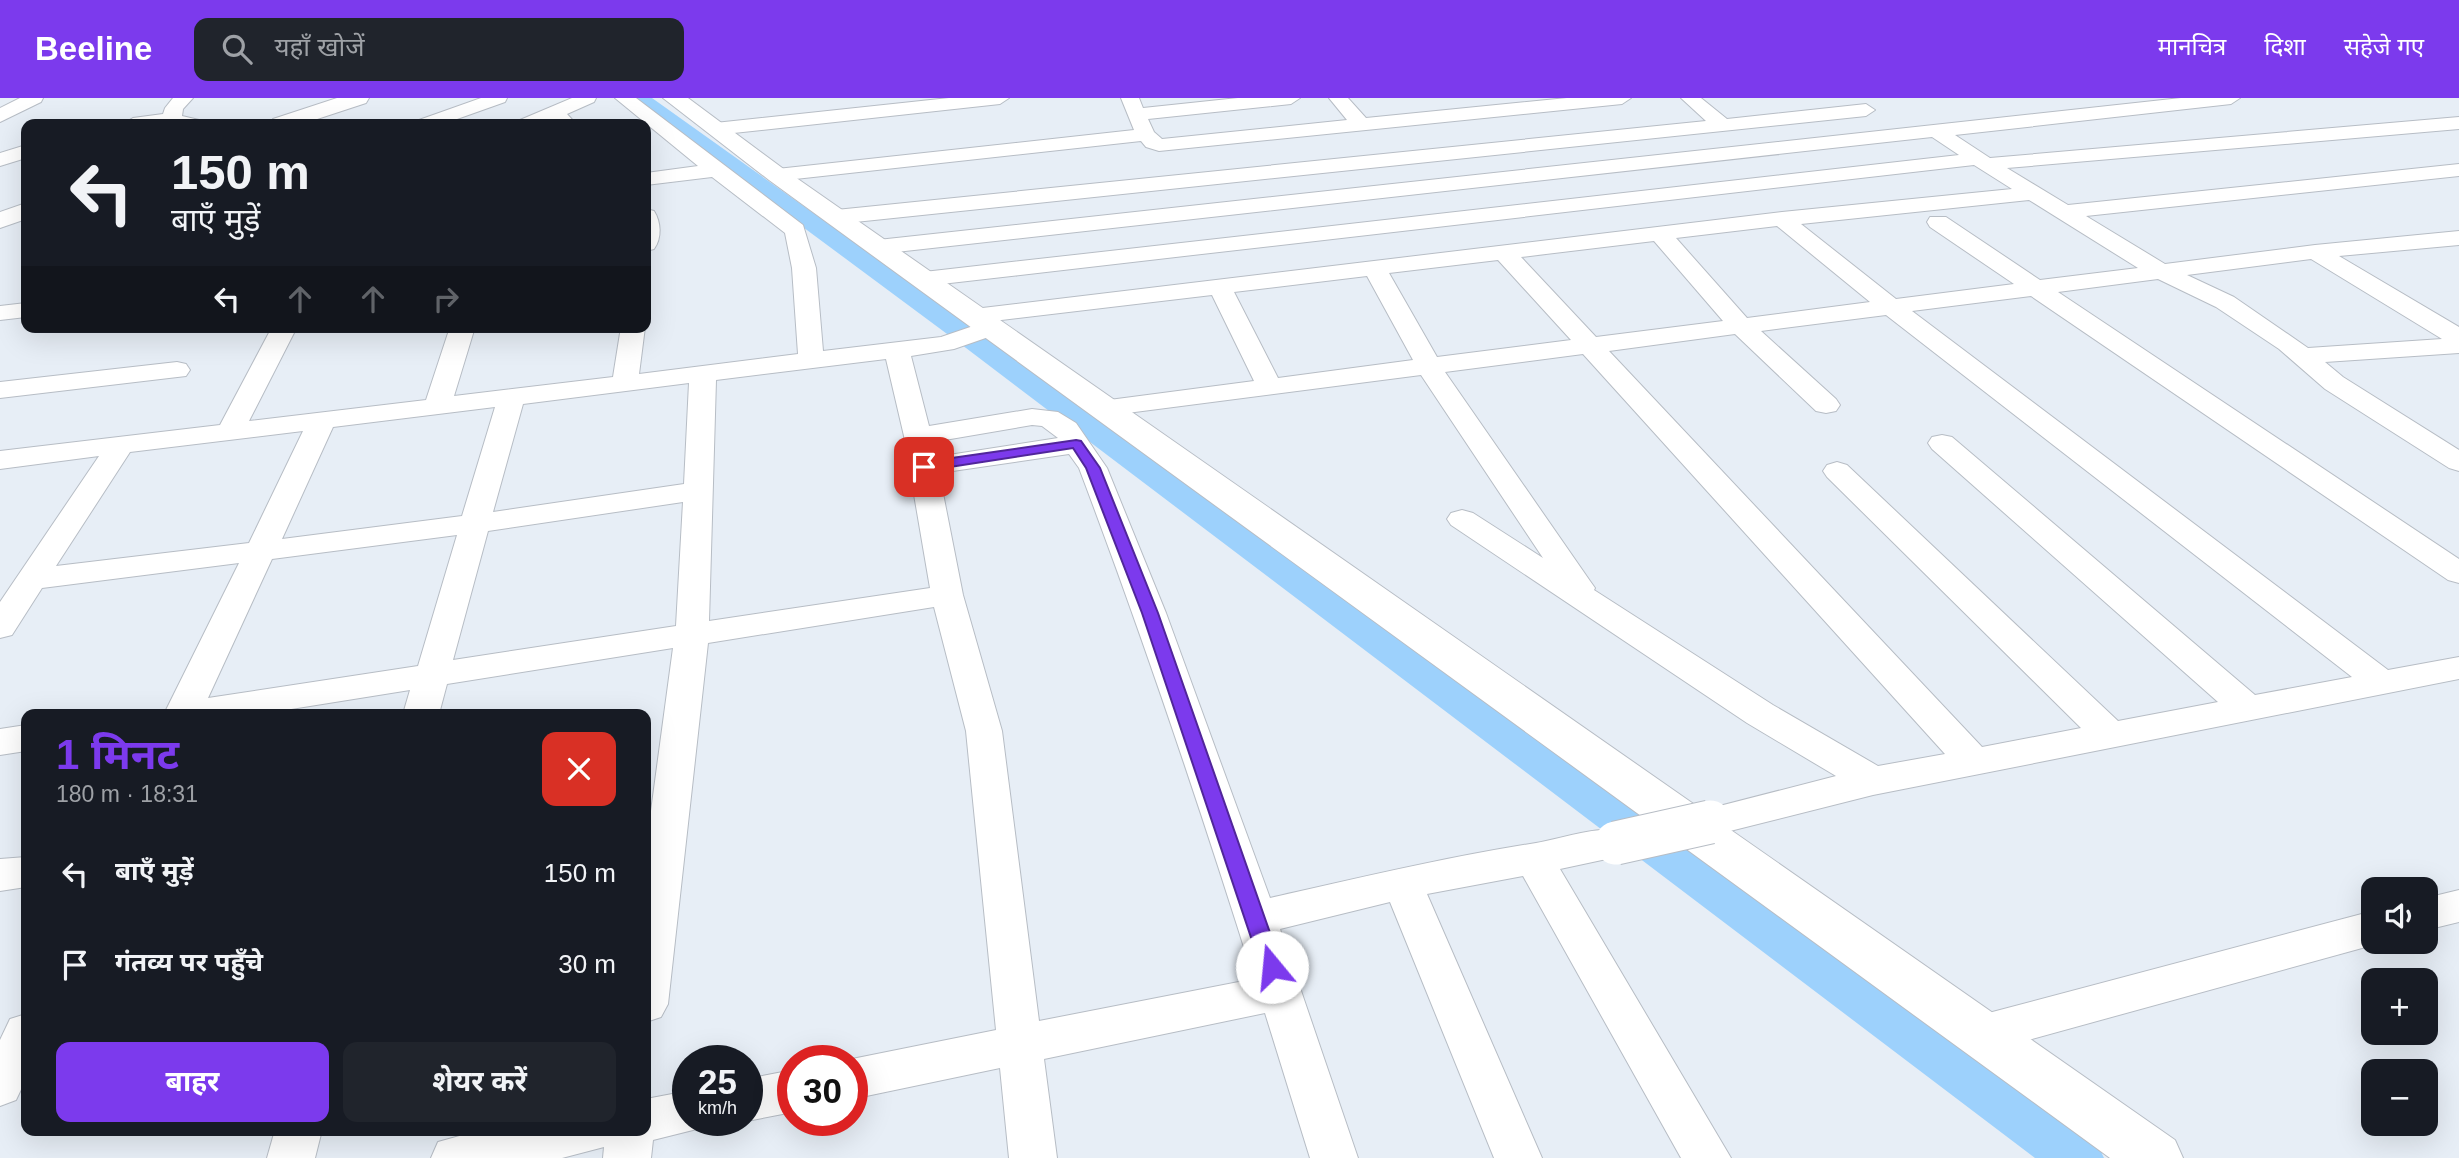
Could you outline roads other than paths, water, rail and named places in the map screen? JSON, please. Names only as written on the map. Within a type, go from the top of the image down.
[{"type":"street","points":[[0,116],[34,98]]},
{"type":"street","points":[[172,119],[174,108],[184,98]]},
{"type":"street","points":[[296,119],[358,98]]},
{"type":"street","points":[[440,119],[498,98]]},
{"type":"street","points":[[561,119],[587,98]]},
{"type":"street","points":[[624,98],[651,119]]},
{"type":"street","points":[[715,129],[1000,98]]},
{"type":"street","points":[[1291,98],[1134,106],[1146,135],[1155,145],[1168,145],[1572,101],[1622,98]]},
{"type":"street","points":[[1338,98],[1362,125]]},
{"type":"street","points":[[1430,98],[1448,115]]},
{"type":"street","points":[[1690,98],[1723,125]]},
{"type":"street","points":[[2130,98],[2150,106]]},
{"type":"street","points":[[878,247],[2231,98]]},
{"type":"street","points":[[679,99],[777,175],[924,279],[981,326],[1104,408],[2155,1158]]},
{"type":"street","points":[[836,217],[1866,110]]},
{"type":"street","points":[[651,119],[794,230],[804,268],[811,360]]},
{"type":"street","points":[[924,279],[1982,162],[2459,123]]},
{"type":"street","points":[[1936,131],[2163,273],[2225,302],[2276,335],[2334,383],[2459,462]]},
{"type":"street","points":[[777,175],[1146,135]]},
{"type":"street","points":[[0,160],[21,153]]},
{"type":"street","points":[[651,178],[716,170]]},
{"type":"street","points":[[2064,212],[2459,170]]},
{"type":"street","points":[[0,460],[945,344],[981,326],[1220,286],[1782,219],[2033,193]]},
{"type":"street","points":[[0,220],[21,213]]},
{"type":"street","points":[[1782,219],[1890,306],[2381,682]]},
{"type":"street","points":[[1938,222],[2459,573]]},
{"type":"street","points":[[1660,234],[1740,325],[1826,405]]},
{"type":"street","points":[[1104,408],[2032,287],[2163,273],[2315,252],[2457,240]]},
{"type":"street","points":[[2315,252],[2459,338]]},
{"type":"street","points":[[1504,253],[1973,761]]},
{"type":"street","points":[[1375,268],[1429,367],[1589,602]]},
{"type":"street","points":[[1220,286],[1270,387]]},
{"type":"street","points":[[0,313],[21,311]]},
{"type":"street","points":[[229,433],[282,333]]},
{"type":"street","points":[[438,407],[461,333]]},
{"type":"street","points":[[625,383],[632,333]]},
{"type":"street","points":[[2301,356],[2459,345]]},
{"type":"street","points":[[897,350],[921,451],[947,595],[984,731],[1033,1158]]},
{"type":"street","points":[[0,390],[177,370]]},
{"type":"street","points":[[651,964],[692,635],[703,374]]},
{"type":"street","points":[[422,709],[511,398]]},
{"type":"street","points":[[921,451],[1040,416],[1055,421],[1093,468],[1150,613],[1256,918],[1334,1158]]},
{"type":"street","points":[[185,709],[322,421]]},
{"type":"street","points":[[1942,443],[2246,707]]},
{"type":"street","points":[[0,627],[120,446]]},
{"type":"street","points":[[1838,471],[2109,734]]},
{"type":"street","points":[[32,579],[475,524],[699,491]]},
{"type":"street","points":[[1462,519],[1760,714],[1873,781]]},
{"type":"street","points":[[215,709],[947,595]]},
{"type":"street","points":[[1256,918],[1402,883],[1616,843],[1873,781],[2459,668]]},
{"type":"street","points":[[0,742],[21,739]]},
{"type":"street","points":[[1534,858],[1707,1158]]},
{"type":"street","points":[[0,875],[21,873]]},
{"type":"street","points":[[1402,883],[1518,1158]]},
{"type":"street","points":[[2438,912],[2459,906]]},
{"type":"street","points":[[1981,1034],[2361,931]]},
{"type":"street","points":[[868,1076],[1279,992]]},
{"type":"street","points":[[0,1086],[21,1043]]},
{"type":"street","points":[[651,1119],[672,1115]]},
{"type":"street","points":[[291,1158],[297,1136]]},
{"type":"street","points":[[455,1158],[563,1136]]},
{"type":"street","points":[[627,1158],[629,1136]]},
{"type":"waterway","points":[[639,98],[976,342],[2077,1158]]}]
